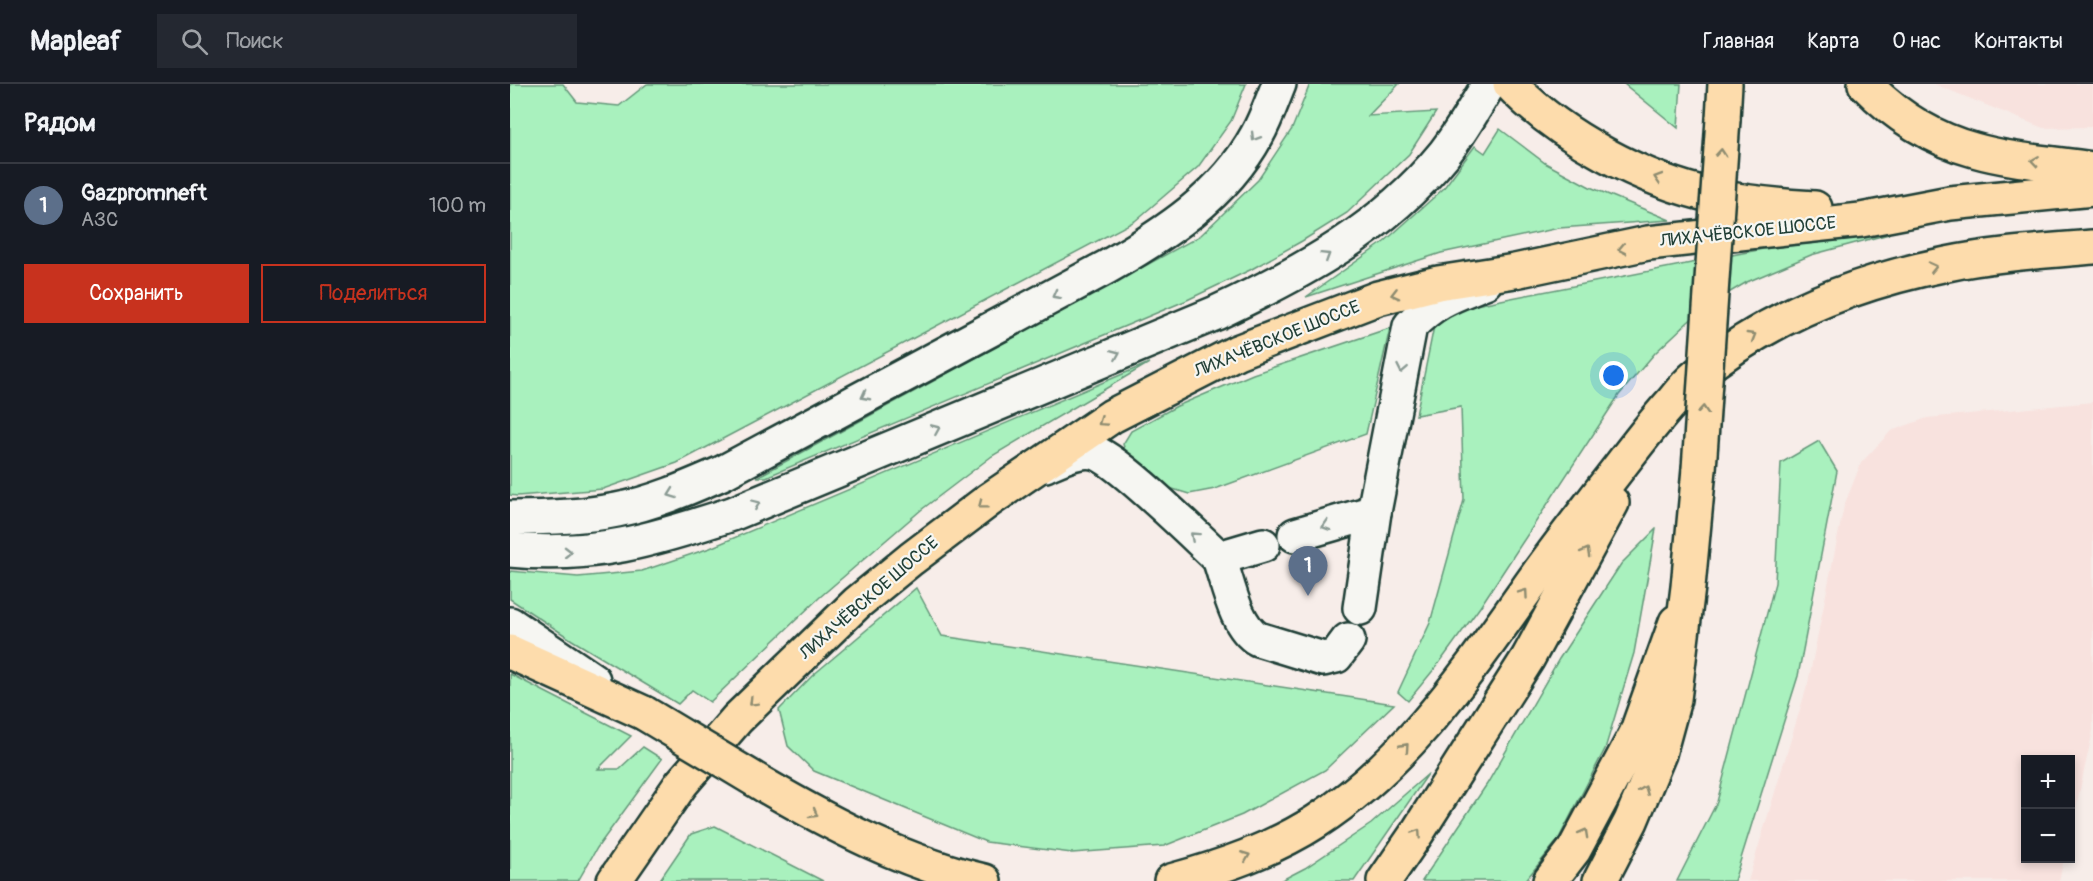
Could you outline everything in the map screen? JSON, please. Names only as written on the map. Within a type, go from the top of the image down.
[{"type":"main road","points":[[1510,84],[1529,103],[1577,137],[1644,174],[1713,196],[1776,206],[1821,208],[1950,204]]},
{"type":"main road","points":[[1600,881],[1631,821],[1659,754],[1674,699],[1688,587],[1699,469],[1725,84]]},
{"type":"main road","points":[[1865,84],[1907,119],[1956,144],[1975,151],[2093,169]]},
{"type":"main road","name":"ЛИХАЧЁВСКОЕ ШОССЕ","points":[[614,881],[681,784],[737,719],[857,603],[911,559],[1030,471],[1112,416],[1237,352],[1325,316],[1378,298],[1648,243],[1861,220],[1950,204],[2093,189]]},
{"type":"main road","points":[[1171,881],[1217,868],[1270,847],[1317,821],[1359,790],[1395,759],[1439,710],[1544,565],[1660,414],[1694,377],[1739,343],[1779,320],[1838,294],[1887,277],[1949,263],[2093,247]]},
{"type":"main road","points":[[1384,881],[1528,658],[1660,414]]},
{"type":"main road","points":[[1550,881],[1574,850],[1636,734],[1688,587]]},
{"type":"main road","points":[[510,652],[641,712],[828,822],[892,851],[956,875],[984,881]]},
{"type":"street","points":[[510,518],[553,518],[616,510],[672,495],[722,473],[1107,267],[1154,240],[1193,212],[1227,177],[1257,135],[1279,84]]},
{"type":"street","points":[[510,550],[582,552],[624,546],[673,534],[722,517],[1216,313],[1275,285],[1326,257],[1391,209],[1444,153],[1468,121],[1489,84]]},
{"type":"street","points":[[1360,608],[1374,512],[1410,326],[1426,310],[1443,299],[1515,271]]},
{"type":"street","points":[[1030,471],[1071,454],[1093,452],[1114,463],[1219,558],[1242,624],[1248,633],[1258,639],[1323,659],[1336,656],[1348,640]]},
{"type":"street","points":[[1295,535],[1374,512]]},
{"type":"street","points":[[1219,558],[1263,545]]},
{"type":"street","points":[[510,624],[641,712]]},
{"type":"shaded area","points":[[1934,84],[2093,84],[2093,127],[2043,128]]},
{"type":"shaded area","points":[[2093,402],[2093,730],[2075,813],[2075,755],[2021,755],[2021,863],[2063,863],[2059,881],[1748,881],[1808,683],[1844,506],[1861,463],[1891,431],[1927,418]]},
{"type":"green space","points":[[510,84],[563,84],[577,102],[619,106],[647,84],[1246,84],[1231,121],[1198,167],[1135,221],[677,463],[603,489],[517,496],[510,495]]},
{"type":"green space","points":[[1310,84],[1399,84],[1368,116],[1436,112],[1409,154],[1347,213],[1250,270],[1185,301],[766,477],[757,477],[1200,236],[1258,180],[1292,129]]},
{"type":"green space","points":[[1624,84],[1681,84],[1678,128]]},
{"type":"green space","points":[[1500,129],[1545,163],[1590,187],[1670,220],[1559,228],[1441,253],[1306,297],[1384,242],[1443,189],[1475,146],[1485,153]]},
{"type":"green space","points":[[1889,234],[1811,255],[1747,282],[1703,308],[1655,353],[1619,395],[1480,607],[1440,662],[1408,701],[1398,692],[1430,623],[1464,500],[1461,407],[1416,415],[1435,321],[1445,311],[1763,249]]},
{"type":"green space","points":[[1390,328],[1366,434],[1215,489],[1189,494],[1163,486],[1127,457],[1123,444],[1131,431],[1177,406],[1253,374]]},
{"type":"green space","points":[[1149,363],[992,456],[921,510],[820,597],[710,702],[692,690],[678,704],[572,640],[510,599],[510,571],[578,577],[642,571],[710,548]]},
{"type":"green space","points":[[1819,441],[1837,471],[1798,676],[1734,881],[1677,881],[1717,802],[1775,583],[1781,463]]},
{"type":"green space","points":[[1656,529],[1634,653],[1605,749],[1558,840],[1525,881],[1422,881],[1487,784],[1559,659],[1621,564]]},
{"type":"green space","points":[[916,588],[942,636],[1394,704],[1325,770],[1242,815],[1164,846],[1072,853],[986,842],[814,771],[788,746],[779,710],[812,676]]},
{"type":"green space","points":[[510,674],[631,736],[598,769],[619,769],[643,747],[662,759],[597,848],[578,881],[510,881]]},
{"type":"green space","points":[[1428,774],[1354,881],[1280,881],[1305,868],[1371,824]]},
{"type":"green space","points":[[715,826],[823,881],[659,881],[691,834]]},
{"type":"place","name":"Gazpromneft","points":[[1308,596]]}]
